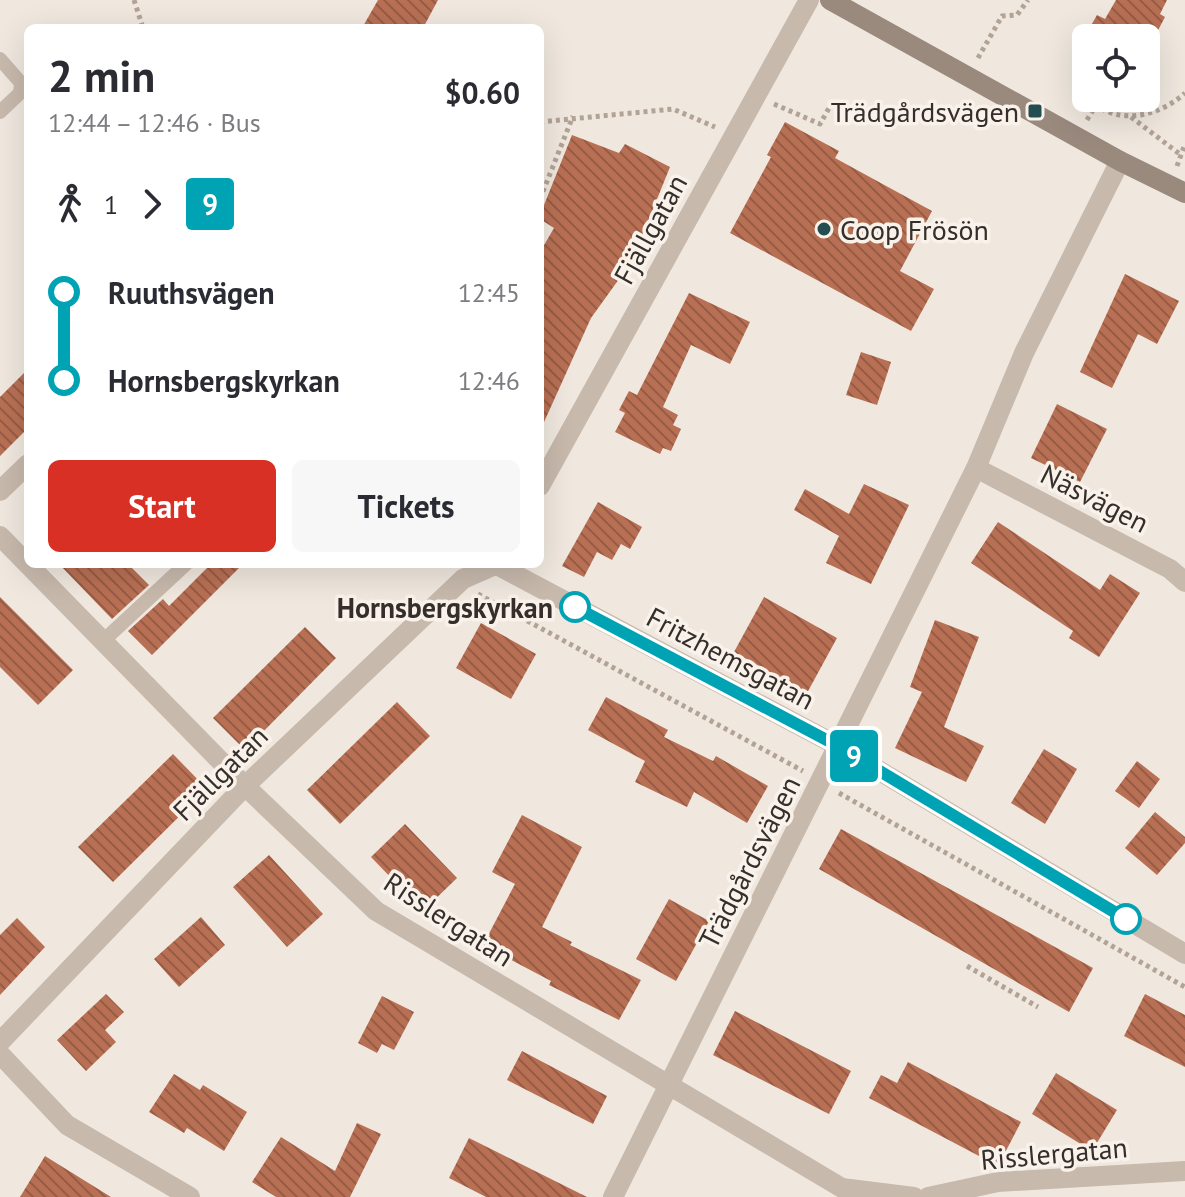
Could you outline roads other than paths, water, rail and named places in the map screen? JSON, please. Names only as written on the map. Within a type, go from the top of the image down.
[{"type":"street","name":"Fjällgatan","points":[[544,479],[809,0]]},
{"type":"street","points":[[830,0],[1120,161],[1185,193]]},
{"type":"street","name":"Trädgårdsvägen","points":[[613,1197],[976,468],[1024,353],[1120,161]]},
{"type":"street","points":[[0,491],[24,468]]},
{"type":"street","name":"Näsvägen","points":[[976,468],[1170,569],[1185,582]]},
{"type":"street","name":"Risslergatan","points":[[0,536],[24,560]]},
{"type":"street","name":"Risslergatan","points":[[31,568],[245,786],[376,911],[842,1188],[914,1197]]},
{"type":"street","name":"Fjällgatan","points":[[0,1042],[245,786],[463,579],[487,568]]},
{"type":"street","name":"Fritzhemsgatan","points":[[504,568],[838,746],[1185,954]]},
{"type":"street","points":[[0,1054],[67,1125],[190,1197]]},
{"type":"street","name":"Risslergatan","points":[[928,1197],[998,1182],[1185,1171]]},
{"type":"lane","points":[[0,59],[21,83],[20,93],[0,112]]},
{"type":"lane","points":[[103,641],[182,568]]},
{"type":"place","name":"Trädgårdsvägen","points":[[1035,111]]},
{"type":"place","name":"Coop Frösön","points":[[824,229]]},
{"type":"place","name":"Hornsbergskyrkan","points":[[575,607]]}]
